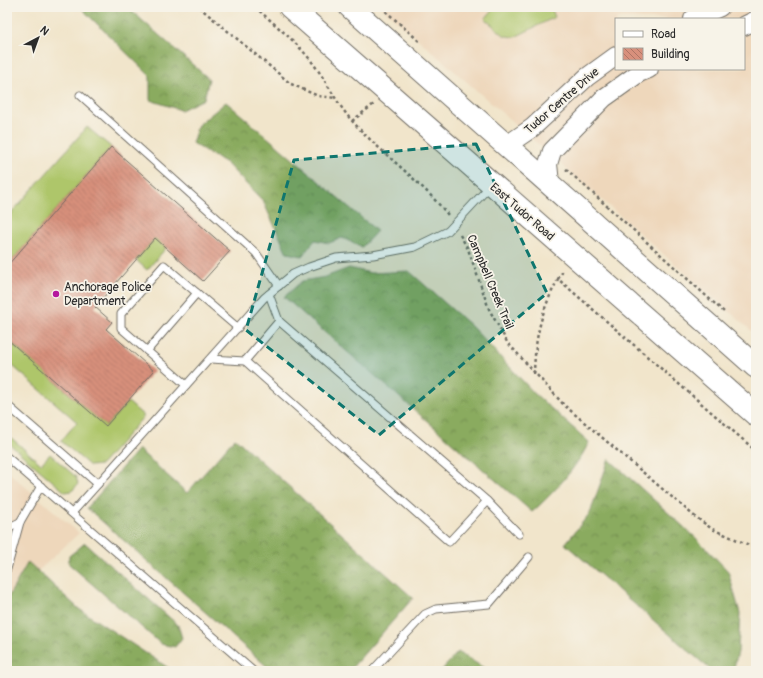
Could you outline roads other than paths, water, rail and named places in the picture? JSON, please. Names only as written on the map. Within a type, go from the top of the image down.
[{"type":"main road","name":"East Tudor Road","points":[[290,7],[491,185],[756,415]]},
{"type":"main road","points":[[350,7],[756,367]]},
{"type":"street","points":[[695,18],[720,7]]},
{"type":"street","points":[[745,26],[756,20]]},
{"type":"street","name":"Tudor Centre Drive","points":[[507,145],[532,128],[587,77],[615,57]]},
{"type":"street","name":"Tudor Centre Drive","points":[[550,183],[548,164],[552,151],[604,98],[639,73],[646,70]]},
{"type":"lane","points":[[80,95],[256,253],[279,286]]},
{"type":"lane","points":[[72,513],[269,294],[293,274],[336,258],[373,255],[416,247],[448,231],[491,185]]},
{"type":"lane","points":[[186,385],[121,328],[121,314],[164,265],[238,328]]},
{"type":"lane","points":[[147,351],[197,293]]},
{"type":"lane","points":[[269,294],[279,321],[487,501],[519,534]]},
{"type":"lane","points":[[245,361],[279,321]]},
{"type":"lane","points":[[210,359],[245,361],[450,542],[487,501]]},
{"type":"lane","points":[[7,405],[98,484]]},
{"type":"lane","points":[[7,456],[253,671]]},
{"type":"lane","points":[[7,569],[20,522],[41,486]]},
{"type":"lane","points":[[7,528],[20,522]]},
{"type":"lane","points":[[372,671],[424,614],[436,608],[489,604],[530,557]]},
{"type":"place","name":"Anchorage Police Department","points":[[56,294]]}]
